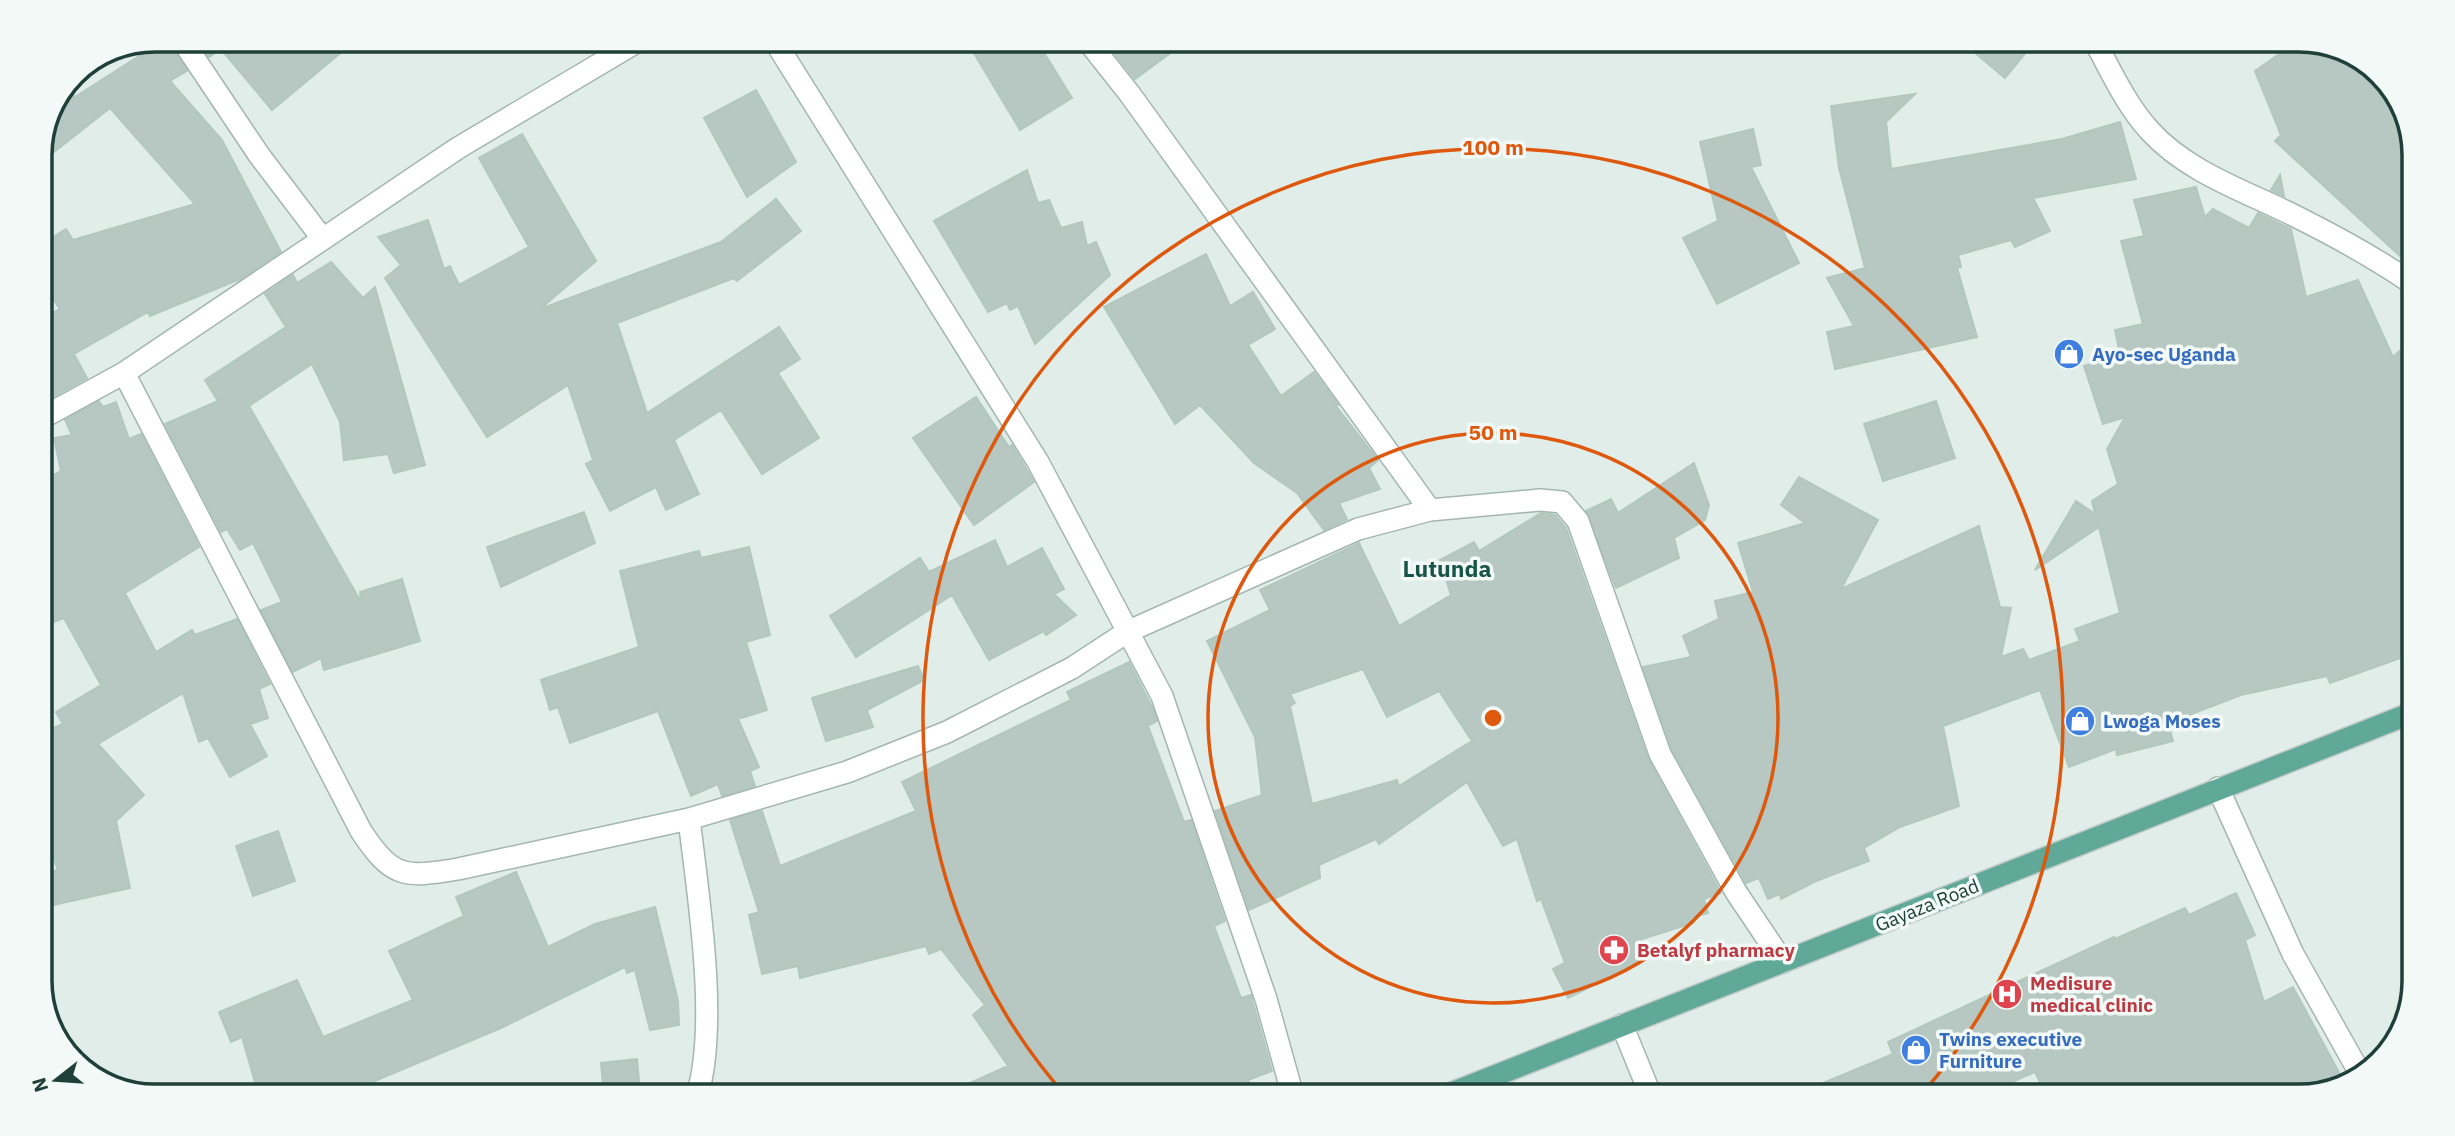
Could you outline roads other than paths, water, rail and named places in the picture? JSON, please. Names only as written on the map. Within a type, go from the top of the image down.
[{"type":"main road","name":"Gayaza Road","points":[[1474,1084],[2402,717]]},
{"type":"street","points":[[191,53],[259,155],[322,238]]},
{"type":"street","points":[[53,412],[124,373],[458,148],[618,53]]},
{"type":"street","points":[[782,53],[1038,462],[1162,696],[1266,999],[1290,1084]]},
{"type":"street","points":[[1097,53],[1430,510]]},
{"type":"street","points":[[2101,53],[2133,110],[2152,133],[2183,157],[2214,177],[2298,217],[2402,278]]},
{"type":"street","points":[[124,373],[355,819],[380,859],[399,872],[423,875],[689,819],[847,772],[947,732],[1072,668],[1126,632],[1358,529],[1430,510],[1540,500],[1562,502],[1578,521],[1660,754],[1736,891],[1783,962]]},
{"type":"street","points":[[2218,788],[2293,954],[2356,1067]]},
{"type":"street","points":[[689,819],[700,914],[705,1005],[701,1084]]},
{"type":"street","points":[[1622,1025],[1646,1084]]},
{"type":"place","name":"Ayo-sec Uganda","points":[[2069,354]]},
{"type":"place","name":"Lwoga Moses","points":[[2080,721]]},
{"type":"place","name":"Betalyf pharmacy","points":[[1614,950]]},
{"type":"place","name":"Medisure medical clinic","points":[[2007,994]]},
{"type":"place","name":"Twins executive Furniture","points":[[1916,1050]]},
{"type":"district","name":"Lutunda","points":[[1447,568]]}]
